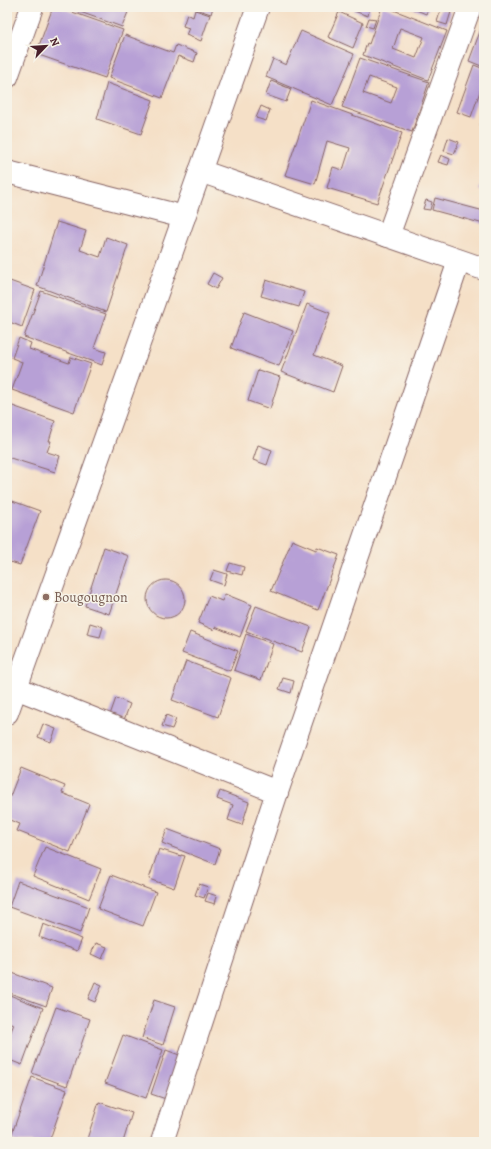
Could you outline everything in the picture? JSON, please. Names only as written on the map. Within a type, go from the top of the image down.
[{"type":"street","points":[[7,77],[32,7]]},
{"type":"street","points":[[7,713],[258,7]]},
{"type":"street","points":[[388,236],[470,7]]},
{"type":"street","points":[[200,171],[484,270]]},
{"type":"street","points":[[7,172],[184,217]]},
{"type":"street","points":[[162,1142],[277,792],[460,261]]},
{"type":"street","points":[[16,688],[277,792]]},
{"type":"building","points":[[53,7],[58,7],[123,30],[105,78],[36,54]]},
{"type":"building","points":[[66,7],[130,7],[122,27]]},
{"type":"building","points":[[197,7],[213,7],[211,14],[196,9]]},
{"type":"building","points":[[356,7],[370,7],[368,16],[354,11]]},
{"type":"building","points":[[382,7],[386,7],[447,31],[428,80],[363,55],[367,43],[369,44]],"holes":[[[400,28],[424,37],[416,58],[393,49]]]},
{"type":"building","points":[[409,7],[429,7],[426,14]]},
{"type":"building","points":[[441,9],[451,12],[447,25],[437,22]]},
{"type":"building","points":[[195,10],[210,15],[201,41],[186,35],[189,28],[183,26],[187,14],[193,17]]},
{"type":"building","points":[[339,12],[363,23],[353,48],[328,37]]},
{"type":"building","points":[[369,18],[376,19],[373,28],[366,26]]},
{"type":"building","points":[[484,21],[484,67],[469,61]]},
{"type":"building","points":[[301,31],[354,54],[332,105],[266,77],[273,59],[286,65]]},
{"type":"building","points":[[125,35],[173,53],[176,45],[197,53],[194,62],[178,56],[162,98],[109,78]]},
{"type":"building","points":[[360,58],[429,82],[412,132],[342,107]],"holes":[[[369,77],[397,87],[391,103],[363,93]]]},
{"type":"building","points":[[474,65],[484,69],[484,80],[471,117],[457,112]]},
{"type":"building","points":[[271,81],[291,89],[286,102],[266,95]]},
{"type":"building","points":[[107,83],[153,100],[141,134],[97,119]]},
{"type":"building","points":[[311,100],[402,133],[377,203],[327,188],[333,167],[343,170],[350,148],[327,141],[315,184],[285,175]]},
{"type":"building","points":[[261,106],[270,110],[266,121],[256,118]]},
{"type":"building","points":[[484,116],[484,127],[480,125]]},
{"type":"building","points":[[448,138],[459,142],[454,154],[444,151]]},
{"type":"building","points":[[441,155],[450,159],[448,165],[438,162]]},
{"type":"building","points":[[484,178],[484,191],[479,189]]},
{"type":"building","points":[[435,198],[484,211],[484,224],[432,210]]},
{"type":"building","points":[[426,200],[432,202],[430,210],[423,209]]},
{"type":"building","points":[[57,222],[86,231],[80,250],[100,257],[106,237],[128,245],[106,312],[37,286]]},
{"type":"building","points":[[213,273],[222,278],[216,289],[207,284]]},
{"type":"building","points":[[7,280],[35,290],[22,327],[7,321]]},
{"type":"building","points":[[266,280],[304,292],[299,307],[261,296]]},
{"type":"building","points":[[41,291],[106,314],[94,348],[106,352],[102,365],[24,337]]},
{"type":"building","points":[[307,304],[330,313],[314,355],[342,366],[333,392],[281,372]]},
{"type":"building","points":[[244,312],[293,331],[279,366],[231,348]]},
{"type":"building","points":[[19,338],[31,343],[29,349],[69,363],[71,357],[91,364],[74,412],[12,390],[22,362],[12,358]]},
{"type":"building","points":[[258,370],[280,377],[270,409],[248,401]]},
{"type":"building","points":[[7,404],[55,421],[47,452],[60,456],[55,472],[7,457]]},
{"type":"building","points":[[258,445],[272,450],[267,465],[253,460]]},
{"type":"building","points":[[7,499],[40,511],[20,565],[7,561]]},
{"type":"building","points":[[292,540],[316,550],[317,547],[339,555],[318,610],[271,591]]},
{"type":"building","points":[[104,547],[129,556],[109,614],[85,606]]},
{"type":"building","points":[[230,563],[244,567],[242,575],[227,571]]},
{"type":"building","points":[[214,570],[227,574],[224,585],[210,580]]},
{"type":"building","points":[[166,580],[176,583],[182,589],[185,599],[182,609],[176,615],[166,618],[156,615],[150,609],[147,599],[150,589],[156,583]]},
{"type":"building","points":[[225,594],[252,605],[240,637],[215,627],[214,630],[198,623],[209,596],[222,601]]},
{"type":"building","points":[[256,606],[311,627],[302,652],[246,631]]},
{"type":"building","points":[[90,623],[103,627],[100,637],[87,634]]},
{"type":"building","points":[[190,632],[238,651],[230,671],[182,653]]},
{"type":"building","points":[[246,634],[273,644],[261,680],[234,670]]},
{"type":"building","points":[[186,661],[231,678],[218,717],[172,700]]},
{"type":"building","points":[[283,678],[294,681],[291,693],[279,689]]},
{"type":"building","points":[[116,698],[130,704],[124,720],[110,715]]},
{"type":"building","points":[[166,715],[176,719],[172,729],[162,726]]},
{"type":"building","points":[[43,724],[56,729],[51,742],[38,737]]},
{"type":"building","points":[[21,768],[65,786],[62,793],[89,804],[70,852],[17,831],[20,824],[7,819],[7,804]]},
{"type":"building","points":[[220,791],[249,802],[242,825],[228,820],[233,805],[217,799]]},
{"type":"building","points":[[167,829],[220,849],[215,864],[162,843]]},
{"type":"building","points":[[45,847],[101,869],[89,899],[33,876]]},
{"type":"building","points":[[159,849],[185,856],[174,888],[149,879]]},
{"type":"building","points":[[111,875],[156,892],[143,926],[98,909]]},
{"type":"building","points":[[18,881],[89,907],[80,933],[9,907]]},
{"type":"building","points":[[199,884],[208,887],[204,898],[195,895]]},
{"type":"building","points":[[208,893],[217,896],[215,904],[205,901]]},
{"type":"building","points":[[43,924],[82,939],[77,951],[39,937]]},
{"type":"building","points":[[96,943],[107,947],[102,959],[91,954]]},
{"type":"building","points":[[7,971],[52,988],[46,1006],[7,992]]},
{"type":"building","points":[[95,982],[102,985],[95,1002],[88,999]]},
{"type":"building","points":[[7,994],[43,1008],[22,1065],[7,1059],[7,1035],[9,1036],[14,1024],[7,1022]]},
{"type":"building","points":[[154,1000],[175,1007],[163,1045],[142,1038]]},
{"type":"building","points":[[56,1007],[90,1019],[67,1086],[32,1073]]},
{"type":"building","points":[[123,1035],[163,1050],[146,1098],[105,1083]]},
{"type":"building","points":[[166,1050],[182,1056],[166,1099],[151,1094]]},
{"type":"building","points":[[32,1077],[67,1090],[49,1142],[18,1142],[10,1139]]},
{"type":"building","points":[[99,1102],[132,1113],[123,1142],[86,1142]]},
{"type":"place","name":"Bougougnon","points":[[46,597]]}]
